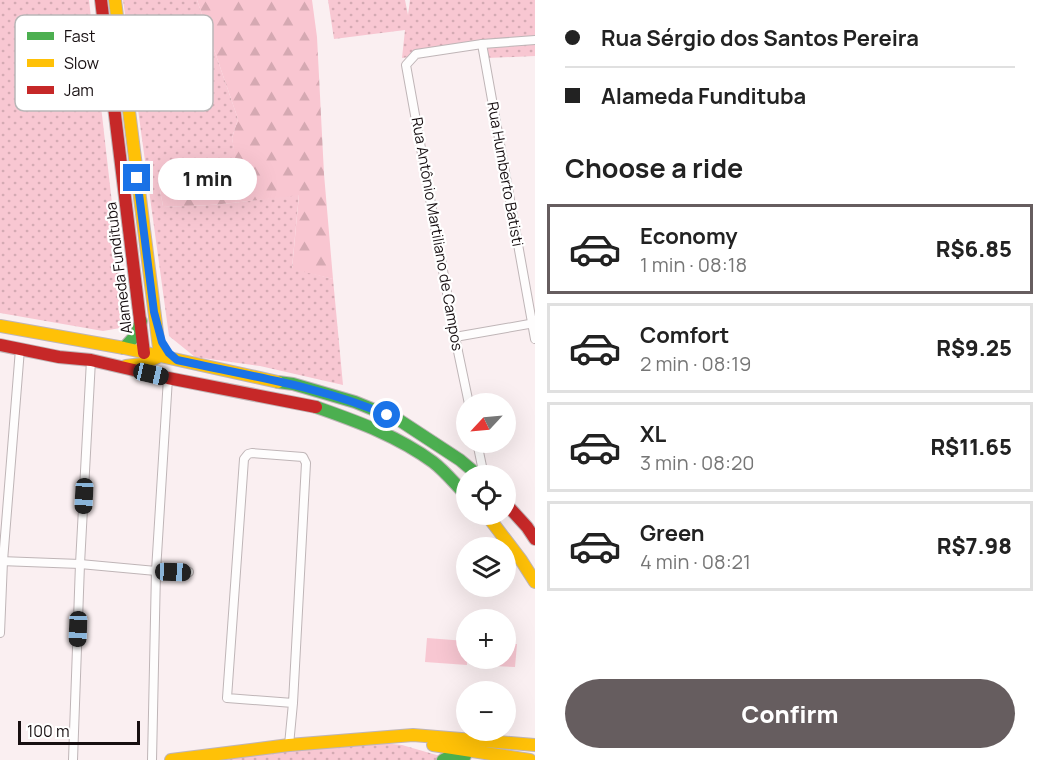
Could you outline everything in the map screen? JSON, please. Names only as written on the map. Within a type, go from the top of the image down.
[{"type":"main road","name":"Alameda Fundituba","points":[[101,0],[103,15]]},
{"type":"main road","name":"Alameda Fundituba","points":[[115,0],[117,15]]},
{"type":"main road","name":"Alameda Fundituba","points":[[115,111],[141,321],[151,357]]},
{"type":"main road","name":"Alameda Fundituba","points":[[129,111],[154,312],[151,357]]},
{"type":"main road","points":[[154,312],[162,342],[177,360]]},
{"type":"main road","points":[[124,348],[136,335],[141,321]]},
{"type":"main road","points":[[0,326],[124,348],[151,357],[177,360],[293,384],[355,402],[399,420],[466,465]]},
{"type":"main road","points":[[0,345],[59,357],[91,360],[173,379],[314,406],[384,432],[434,463],[456,485]]},
{"type":"main road","points":[[118,366],[142,364],[151,357]]},
{"type":"main road","points":[[151,357],[173,379]]},
{"type":"main road","points":[[291,401],[293,384]]},
{"type":"main road","points":[[516,513],[531,526],[535,539]]},
{"type":"main road","points":[[495,525],[535,582]]},
{"type":"main road","points":[[506,525],[510,527],[531,526]]},
{"type":"main road","points":[[171,760],[289,745],[413,735],[535,745]]},
{"type":"main road","points":[[387,738],[530,760]]},
{"type":"main road","points":[[443,760],[457,756],[494,755]]},
{"type":"street","points":[[482,44],[535,40]]},
{"type":"street","name":"Rua Antônio Martiliano de Campos","points":[[467,393],[406,65],[416,54],[482,44]]},
{"type":"street","name":"Rua Humberto Batisti","points":[[482,44],[535,339]]},
{"type":"street","points":[[455,337],[533,323]]},
{"type":"street","points":[[0,633],[2,561],[21,349]]},
{"type":"street","points":[[73,760],[80,564],[91,360]]},
{"type":"street","points":[[152,760],[156,571],[173,379]]},
{"type":"street","points":[[289,745],[293,703],[306,463],[303,457],[252,453],[244,459],[227,698],[293,703]]},
{"type":"street","points":[[2,561],[189,572]]},
{"type":"shaded area","points":[[0,0],[89,0],[91,15],[15,15],[15,111],[102,111],[126,327],[103,331],[0,313]]},
{"type":"shaded area","points":[[123,0],[197,0],[202,15],[125,15]]},
{"type":"shaded area","points":[[328,0],[405,0],[408,15],[410,0],[535,0],[535,40],[402,58],[405,30],[334,39]]},
{"type":"shaded area","points":[[535,42],[535,56],[487,58],[486,48]]},
{"type":"shaded area","points":[[213,46],[238,119],[232,138],[239,176],[158,180],[163,206],[214,205],[299,194],[292,268],[333,279],[343,385],[260,366],[195,357],[169,336],[138,111],[213,111]]},
{"type":"shaded area","points":[[427,638],[456,640],[456,664],[425,662]]},
{"type":"shaded area","points":[[371,744],[402,745],[440,756],[437,760],[205,760],[281,751]]},
{"type":"green space","points":[[197,0],[312,0],[317,37],[324,174],[333,279],[292,269],[299,195],[214,205],[163,206],[158,180],[238,176],[232,138],[238,119],[213,46],[213,15],[202,15]]},
{"type":"traffic: fast","points":[[124,348],[136,335],[141,321]]},
{"type":"traffic: fast","points":[[278,382],[293,384],[355,402],[399,420],[466,465]]},
{"type":"traffic: fast","points":[[316,407],[362,424],[405,444],[446,473],[456,484]]},
{"type":"traffic: fast","points":[[443,760],[449,757],[465,756]]},
{"type":"traffic: slow","points":[[115,0],[117,15]]},
{"type":"traffic: slow","points":[[126,366],[142,364],[160,356],[129,111]]},
{"type":"traffic: slow","points":[[0,326],[124,348],[278,382]]},
{"type":"traffic: slow","points":[[494,525],[535,582]]},
{"type":"traffic: slow","points":[[171,760],[289,745],[413,735],[535,745]]},
{"type":"traffic: slow","points":[[433,745],[530,760]]},
{"type":"traffic: jam","points":[[101,0],[103,15]]},
{"type":"traffic: jam","points":[[115,111],[144,353]]},
{"type":"traffic: jam","points":[[0,345],[59,357],[91,360],[168,378],[316,407]]},
{"type":"traffic: jam","points":[[516,515],[535,539]]},
{"type":"route","points":[[137,178],[154,312],[162,342],[169,353],[177,360],[293,384],[355,402],[387,415]]}]
